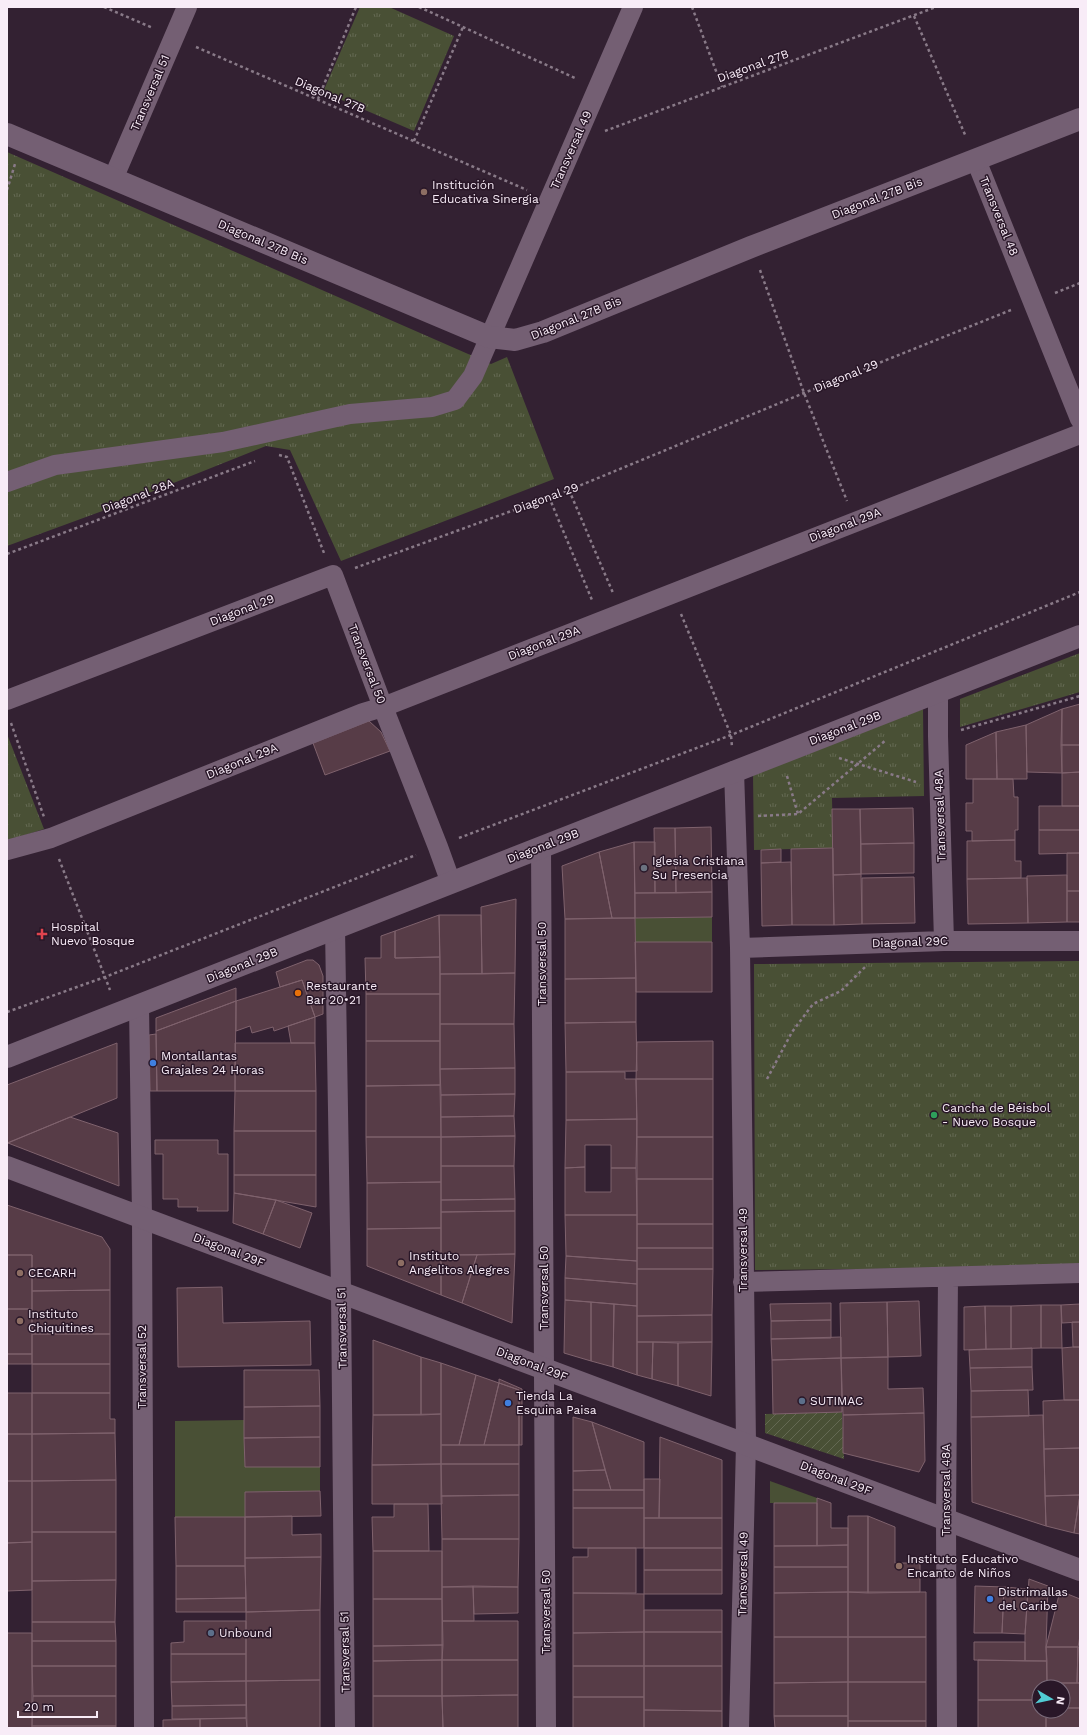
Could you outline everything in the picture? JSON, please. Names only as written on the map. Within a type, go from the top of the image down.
[{"type":"street","name":"Transversal 51","points":[[113,180],[187,7]]},
{"type":"street","name":"Transversal 49","points":[[7,482],[54,465],[222,442],[350,414],[432,407],[455,400],[473,376],[634,7]]},
{"type":"street","name":"Diagonal 27B Bis","points":[[7,134],[113,180],[489,337],[515,340],[529,337],[752,247],[1080,119]]},
{"type":"street","name":"Transversal 48","points":[[976,160],[1080,418]]},
{"type":"street","name":"Diagonal 29A","points":[[7,850],[51,838],[363,713],[383,707],[1080,434]]},
{"type":"street","name":"Diagonal 29","points":[[7,700],[333,576]]},
{"type":"street","name":"Transversal 50","points":[[333,576],[451,883]]},
{"type":"street","name":"Diagonal 29B","points":[[7,1057],[1080,636]]},
{"type":"street","name":"Transversal 48A","points":[[938,691],[939,790],[944,941]]},
{"type":"street","name":"Transversal 49","points":[[734,771],[740,948],[746,1444],[739,1728]]},
{"type":"street","name":"Transversal 50","points":[[541,847],[546,1728]]},
{"type":"street","name":"Transversal 51","points":[[335,928],[341,1292],[345,1728]]},
{"type":"street","name":"Diagonal 29C","points":[[740,948],[944,941],[1080,941]]},
{"type":"street","name":"Transversal 52","points":[[129,1009],[142,1217],[144,1728]]},
{"type":"street","name":"Diagonal 29F","points":[[7,1167],[1080,1570]]},
{"type":"street","points":[[743,1282],[1080,1273]]},
{"type":"street","name":"Transversal 48A","points":[[947,1728],[946,1519],[948,1276]]},
{"type":"path","name":"Diagonal 27B","points":[[104,7],[550,199]]},
{"type":"path","points":[[318,99],[356,7]]},
{"type":"path","points":[[419,7],[598,88]]},
{"type":"path","points":[[692,7],[722,87]]},
{"type":"path","name":"Diagonal 27B","points":[[575,142],[936,7]]},
{"type":"path","points":[[914,16],[976,160]]},
{"type":"path","points":[[414,141],[464,27]]},
{"type":"path","points":[[7,190],[15,165]]},
{"type":"path","points":[[752,247],[804,393],[855,521]]},
{"type":"path","name":"Diagonal 29","points":[[333,576],[569,490],[804,393],[1080,282]]},
{"type":"path","points":[[274,454],[287,457],[333,576]]},
{"type":"path","name":"Diagonal 28A","points":[[7,554],[260,459]]},
{"type":"path","points":[[569,490],[621,613]]},
{"type":"path","points":[[549,497],[601,621]]},
{"type":"path","points":[[7,1012],[105,977],[438,846],[731,735],[1080,592]]},
{"type":"path","points":[[672,594],[731,735],[734,771]]},
{"type":"path","points":[[938,736],[1080,696]]},
{"type":"path","points":[[10,721],[51,838],[105,977],[129,1009]]},
{"type":"path","points":[[735,817],[798,814],[889,738]]},
{"type":"path","points":[[781,753],[798,814]]},
{"type":"path","points":[[836,757],[939,790]]},
{"type":"path","points":[[766,1081],[792,1032],[813,1004],[841,991],[889,943]]},
{"type":"green space","points":[[360,7],[389,7],[454,36],[414,131],[323,92]]},
{"type":"green space","points":[[7,152],[491,364],[507,357],[554,479],[341,561],[290,450],[266,446],[116,506],[7,546]]},
{"type":"green space","points":[[1080,653],[1080,692],[960,727],[960,699]]},
{"type":"green space","points":[[923,709],[924,796],[832,798],[833,848],[754,850],[753,774]]},
{"type":"green space","points":[[7,734],[44,829],[7,841]]},
{"type":"green space","points":[[712,917],[712,942],[635,942],[635,918]]},
{"type":"green space","name":"Cancha de Béisbol - Nuevo Bosque","points":[[1080,961],[1080,1267],[755,1270],[754,964]]},
{"type":"green space","points":[[842,1412],[844,1459],[765,1433],[765,1414]]},
{"type":"green space","points":[[244,1420],[245,1467],[320,1467],[320,1491],[245,1492],[245,1517],[175,1517],[175,1421]]},
{"type":"green space","points":[[770,1481],[817,1498],[817,1503],[770,1503]]},
{"type":"building","points":[[1080,704],[1080,745],[1061,745],[1062,709]]},
{"type":"building","points":[[1062,709],[1062,773],[1027,772],[1026,725]]},
{"type":"building","points":[[369,721],[381,732],[390,751],[325,775],[313,743]]},
{"type":"building","points":[[1026,725],[1027,779],[997,779],[996,732]]},
{"type":"building","points":[[996,732],[997,779],[966,779],[966,745]]},
{"type":"building","points":[[1061,745],[1080,745],[1080,772],[1062,773]]},
{"type":"building","points":[[1080,772],[1080,806],[1062,806],[1062,773]]},
{"type":"building","points":[[973,779],[1013,779],[1014,797],[1018,797],[1018,830],[1015,830],[1015,840],[972,841],[972,831],[966,831],[966,803],[973,803]]},
{"type":"building","points":[[1039,806],[1080,806],[1080,830],[1039,830]]},
{"type":"building","points":[[913,808],[914,843],[861,844],[860,809]]},
{"type":"building","points":[[832,809],[860,809],[861,874],[833,875]]},
{"type":"building","points":[[711,827],[712,892],[676,893],[675,828]]},
{"type":"building","points":[[654,828],[675,828],[676,893],[655,893]]},
{"type":"building","points":[[1039,830],[1080,830],[1080,853],[1039,854]]},
{"type":"building","points":[[1015,840],[1015,861],[1021,861],[1021,878],[967,879],[967,841]]},
{"type":"building","name":"Iglesia Cristiana Su Presencia","points":[[634,842],[655,842],[655,893],[635,893]]},
{"type":"building","points":[[634,842],[635,918],[612,918],[599,852]]},
{"type":"building","points":[[914,843],[914,873],[861,874],[861,844]]},
{"type":"building","points":[[833,848],[834,925],[792,925],[791,849]]},
{"type":"building","points":[[781,849],[781,862],[761,863],[761,850]]},
{"type":"building","points":[[599,852],[612,918],[565,919],[562,866]]},
{"type":"building","points":[[1067,853],[1080,853],[1080,891],[1067,891]]},
{"type":"building","points":[[791,862],[792,925],[762,926],[761,863]]},
{"type":"building","points":[[861,874],[862,924],[834,925],[833,875]]},
{"type":"building","points":[[1067,875],[1067,922],[1028,923],[1027,876]]},
{"type":"building","points":[[914,877],[915,923],[862,924],[862,878]]},
{"type":"building","points":[[1027,878],[1028,923],[968,924],[967,879]]},
{"type":"building","points":[[1067,891],[1080,891],[1080,922],[1067,922]]},
{"type":"building","points":[[712,892],[712,917],[635,918],[635,893]]},
{"type":"building","points":[[516,899],[515,973],[482,974],[481,907]]},
{"type":"building","points":[[439,915],[481,915],[482,974],[440,974]]},
{"type":"building","points":[[439,915],[440,957],[395,958],[395,931]]},
{"type":"building","points":[[635,918],[636,978],[565,979],[565,919]]},
{"type":"building","points":[[395,931],[395,958],[440,957],[440,994],[366,994],[365,958],[381,958],[381,936]]},
{"type":"building","points":[[635,942],[712,942],[712,992],[636,992]]},
{"type":"building","points":[[307,960],[313,960],[319,965],[323,976],[323,1014],[315,1017],[302,980],[280,987],[276,972]]},
{"type":"building","points":[[515,973],[514,1024],[440,1024],[440,974]]},
{"type":"building","points":[[636,978],[636,1022],[565,1023],[565,979]]},
{"type":"building","points":[[302,980],[315,1017],[274,1031],[273,1027],[252,1033],[250,1026],[236,1031],[236,1001]]},
{"type":"building","points":[[236,988],[236,1001],[156,1031],[156,1018]]},
{"type":"building","points":[[366,994],[440,994],[440,1041],[366,1041]]},
{"type":"building","points":[[236,1001],[235,1091],[157,1091],[156,1031]]},
{"type":"building","points":[[315,1017],[315,1043],[291,1043],[288,1026]]},
{"type":"building","points":[[636,1022],[637,1071],[566,1072],[565,1023]]},
{"type":"building","points":[[440,1024],[514,1024],[515,1068],[440,1069]]},
{"type":"building","name":"Montallantas Grajales 24 Horas","points":[[156,1034],[157,1091],[150,1091],[149,1035]]},
{"type":"building","points":[[366,1041],[440,1041],[440,1085],[366,1086]]},
{"type":"building","points":[[713,1041],[713,1079],[636,1079],[637,1042]]},
{"type":"building","points":[[117,1043],[117,1098],[7,1143],[7,1085]]},
{"type":"building","points":[[235,1043],[315,1043],[316,1091],[235,1091]]},
{"type":"building","points":[[515,1068],[515,1094],[441,1095],[440,1069]]},
{"type":"building","points":[[566,1072],[625,1072],[625,1079],[636,1079],[637,1119],[566,1120]]},
{"type":"building","points":[[636,1079],[713,1079],[713,1137],[637,1137]]},
{"type":"building","points":[[440,1085],[441,1137],[366,1137],[366,1086]]},
{"type":"building","points":[[235,1091],[316,1091],[316,1131],[234,1131]]},
{"type":"building","points":[[515,1094],[514,1116],[441,1117],[441,1095]]},
{"type":"building","points":[[514,1116],[515,1136],[441,1137],[441,1117]]},
{"type":"building","points":[[70,1117],[118,1133],[119,1186],[8,1143]]},
{"type":"building","points":[[637,1119],[636,1168],[611,1168],[611,1145],[585,1145],[585,1167],[565,1168],[566,1120]]},
{"type":"building","points":[[234,1131],[316,1131],[316,1175],[234,1175]]},
{"type":"building","points":[[515,1136],[514,1166],[441,1166],[441,1137]]},
{"type":"building","points":[[366,1137],[441,1137],[441,1182],[367,1183]]},
{"type":"building","points":[[637,1137],[713,1137],[713,1179],[637,1179]]},
{"type":"building","points":[[155,1140],[218,1140],[218,1154],[228,1154],[228,1211],[197,1211],[198,1207],[178,1207],[178,1199],[163,1199],[163,1154],[155,1154]]},
{"type":"building","points":[[441,1166],[514,1166],[515,1199],[441,1200]]},
{"type":"building","points":[[585,1167],[585,1192],[611,1192],[611,1168],[636,1168],[637,1215],[565,1215],[565,1168]]},
{"type":"building","points":[[234,1175],[316,1175],[316,1207],[234,1193]]},
{"type":"building","points":[[637,1179],[713,1179],[713,1224],[637,1224]]},
{"type":"building","points":[[441,1182],[441,1228],[367,1229],[367,1183]]},
{"type":"building","points":[[234,1193],[276,1200],[263,1234],[233,1223]]},
{"type":"building","points":[[515,1199],[515,1211],[441,1212],[441,1200]]},
{"type":"building","points":[[276,1200],[312,1213],[300,1248],[263,1234]]},
{"type":"building","points":[[7,1205],[102,1237],[110,1249],[110,1290],[32,1291],[32,1255],[7,1255]]},
{"type":"building","points":[[515,1211],[515,1254],[441,1255],[441,1212]]},
{"type":"building","points":[[565,1215],[637,1215],[637,1261],[566,1256]]},
{"type":"building","points":[[637,1224],[713,1224],[713,1248],[637,1248]]},
{"type":"building","name":"Instituto Angelitos Alegres","points":[[441,1228],[441,1295],[367,1266],[367,1229]]},
{"type":"building","points":[[637,1248],[713,1248],[713,1269],[637,1269]]},
{"type":"building","points":[[515,1254],[512,1323],[462,1303],[477,1255]]},
{"type":"building","name":"CECARH","points":[[7,1255],[32,1255],[32,1309],[7,1309]]},
{"type":"building","points":[[441,1255],[477,1255],[462,1303],[441,1295]]},
{"type":"building","points":[[566,1256],[637,1261],[637,1284],[565,1278]]},
{"type":"building","points":[[637,1269],[713,1269],[712,1315],[637,1316]]},
{"type":"building","points":[[565,1278],[637,1284],[637,1306],[565,1300]]},
{"type":"building","points":[[222,1287],[223,1323],[310,1321],[311,1365],[178,1367],[177,1288]]},
{"type":"building","points":[[110,1290],[110,1334],[32,1334],[32,1291]]},
{"type":"building","points":[[565,1300],[591,1302],[591,1361],[564,1353]]},
{"type":"building","points":[[919,1301],[921,1356],[888,1357],[887,1302]]},
{"type":"building","points":[[591,1302],[614,1304],[613,1367],[591,1361]]},
{"type":"building","points":[[887,1302],[888,1357],[841,1358],[840,1303]]},
{"type":"building","points":[[831,1303],[831,1320],[771,1321],[770,1304]]},
{"type":"building","points":[[614,1304],[637,1306],[637,1375],[613,1367]]},
{"type":"building","points":[[1080,1304],[1080,1322],[1062,1323],[1061,1305]]},
{"type":"building","points":[[1041,1305],[1041,1348],[1011,1349],[1011,1306]]},
{"type":"building","points":[[1041,1305],[1061,1305],[1062,1348],[1041,1348]]},
{"type":"building","points":[[985,1306],[986,1349],[964,1350],[964,1307]]},
{"type":"building","points":[[985,1306],[1011,1306],[1011,1349],[986,1349]]},
{"type":"building","name":"Instituto Chiquitines","points":[[7,1309],[32,1309],[32,1354],[7,1354]]},
{"type":"building","points":[[712,1315],[712,1342],[637,1342],[637,1316]]},
{"type":"building","points":[[831,1320],[831,1338],[771,1339],[771,1321]]},
{"type":"building","points":[[1072,1322],[1080,1322],[1080,1347],[1073,1347]]},
{"type":"building","points":[[32,1334],[110,1334],[110,1364],[32,1364]]},
{"type":"building","points":[[841,1337],[841,1358],[772,1360],[771,1339]]},
{"type":"building","points":[[373,1340],[421,1357],[421,1415],[373,1415]]},
{"type":"building","points":[[637,1342],[653,1342],[652,1379],[637,1375]]},
{"type":"building","points":[[653,1342],[678,1343],[678,1386],[652,1379]]},
{"type":"building","points":[[712,1342],[711,1396],[678,1386],[678,1343]]},
{"type":"building","points":[[1080,1347],[1080,1400],[1064,1400],[1062,1348]]},
{"type":"building","points":[[1032,1348],[1032,1367],[970,1368],[969,1350]]},
{"type":"building","points":[[7,1354],[32,1354],[32,1364],[7,1364]]},
{"type":"building","points":[[421,1357],[441,1363],[441,1414],[421,1415]]},
{"type":"building","points":[[888,1357],[888,1389],[923,1388],[924,1413],[843,1415],[841,1358]]},
{"type":"building","points":[[841,1358],[842,1412],[773,1414],[772,1360]]},
{"type":"building","points":[[441,1363],[476,1375],[459,1445],[441,1445]]},
{"type":"building","points":[[32,1364],[110,1364],[110,1393],[32,1393]]},
{"type":"building","points":[[1032,1367],[1033,1390],[971,1391],[970,1368]]},
{"type":"building","points":[[244,1370],[319,1370],[320,1406],[244,1407]]},
{"type":"building","points":[[476,1375],[499,1383],[484,1445],[459,1445]]},
{"type":"building","points":[[499,1379],[522,1389],[522,1445],[519,1445],[519,1390],[499,1383]]},
{"type":"building","points":[[499,1383],[519,1390],[519,1445],[484,1445]]},
{"type":"building","points":[[1028,1390],[1029,1416],[971,1417],[971,1391]]},
{"type":"building","points":[[7,1393],[32,1393],[32,1434],[7,1434]]},
{"type":"building","points":[[32,1393],[110,1393],[110,1419],[115,1419],[115,1433],[32,1434]]},
{"type":"building","points":[[1080,1400],[1080,1448],[1044,1449],[1043,1401]]},
{"type":"building","points":[[320,1406],[320,1437],[244,1438],[244,1407]]},
{"type":"building","points":[[924,1413],[925,1461],[919,1472],[843,1453],[843,1415]]},
{"type":"building","points":[[441,1414],[441,1464],[372,1465],[373,1415]]},
{"type":"building","points":[[1043,1415],[1046,1526],[972,1502],[971,1417]]},
{"type":"building","points":[[573,1417],[592,1422],[605,1470],[573,1471]]},
{"type":"building","points":[[592,1422],[644,1442],[644,1490],[611,1490]]},
{"type":"building","points":[[115,1433],[116,1480],[32,1481],[32,1434]]},
{"type":"building","points":[[7,1434],[32,1434],[32,1481],[7,1481]]},
{"type":"building","points":[[320,1437],[320,1467],[245,1467],[244,1438]]},
{"type":"building","points":[[660,1437],[722,1460],[722,1518],[659,1518]]},
{"type":"building","points":[[441,1445],[519,1445],[519,1464],[441,1464]]},
{"type":"building","points":[[1080,1448],[1080,1495],[1045,1496],[1044,1449]]},
{"type":"building","points":[[441,1464],[442,1504],[372,1504],[372,1465]]},
{"type":"building","points":[[441,1464],[519,1464],[519,1495],[441,1496]]},
{"type":"building","points":[[605,1470],[611,1490],[573,1490],[573,1471]]},
{"type":"building","points":[[644,1479],[660,1479],[659,1518],[644,1518]]},
{"type":"building","points":[[116,1480],[116,1532],[32,1532],[32,1481]]},
{"type":"building","points":[[7,1481],[32,1481],[32,1542],[7,1543]]},
{"type":"building","points":[[573,1490],[644,1490],[644,1508],[573,1508]]},
{"type":"building","points":[[320,1491],[321,1516],[245,1517],[245,1492]]},
{"type":"building","points":[[519,1495],[519,1539],[442,1539],[441,1496]]},
{"type":"building","points":[[1080,1495],[1080,1534],[1074,1533]]},
{"type":"building","points":[[1080,1495],[1074,1533],[1046,1526],[1045,1496]]},
{"type":"building","points":[[817,1498],[831,1503],[831,1528],[848,1528],[848,1545],[817,1546]]},
{"type":"building","points":[[774,1503],[817,1503],[817,1546],[774,1546]]},
{"type":"building","points":[[394,1504],[428,1504],[429,1551],[373,1551],[372,1517],[394,1517]]},
{"type":"building","points":[[573,1508],[644,1508],[644,1548],[573,1548]]},
{"type":"building","points":[[292,1516],[292,1535],[321,1534],[321,1557],[245,1558],[245,1517]]},
{"type":"building","points":[[848,1516],[868,1516],[868,1593],[848,1592]]},
{"type":"building","name":"Instituto Educativo Encanto de Niños","points":[[868,1516],[895,1527],[895,1563],[920,1563],[920,1592],[868,1593]]},
{"type":"building","points":[[175,1517],[245,1517],[245,1566],[176,1566]]},
{"type":"building","points":[[644,1518],[722,1518],[722,1548],[644,1548]]},
{"type":"building","points":[[32,1532],[116,1532],[116,1580],[32,1581]]},
{"type":"building","points":[[442,1539],[519,1539],[518,1587],[442,1587]]},
{"type":"building","points":[[32,1542],[32,1590],[7,1591],[7,1543]]},
{"type":"building","points":[[848,1545],[848,1567],[774,1567],[774,1546]]},
{"type":"building","points":[[588,1548],[636,1548],[636,1593],[573,1593],[573,1557],[588,1557]]},
{"type":"building","points":[[644,1548],[722,1548],[722,1570],[644,1570]]},
{"type":"building","points":[[373,1551],[442,1551],[442,1599],[373,1599]]},
{"type":"building","points":[[321,1557],[320,1610],[246,1612],[245,1558]]},
{"type":"building","points":[[176,1566],[245,1566],[246,1598],[176,1599]]},
{"type":"building","points":[[774,1567],[848,1567],[848,1592],[774,1593]]},
{"type":"building","points":[[644,1570],[722,1570],[722,1594],[644,1594]]},
{"type":"building","points":[[1029,1579],[1048,1586],[1047,1661],[1025,1661],[1025,1634]]},
{"type":"building","points":[[116,1580],[115,1622],[32,1622],[32,1581]]},
{"type":"building","points":[[473,1586],[518,1587],[518,1613],[474,1614]]},
{"type":"building","points":[[473,1586],[474,1621],[442,1621],[442,1587]]},
{"type":"building","points":[[975,1586],[1004,1587],[1002,1633],[974,1633]]},
{"type":"building","points":[[1004,1587],[1028,1589],[1025,1634],[1002,1633]]},
{"type":"building","points":[[1060,1591],[1080,1599],[1080,1636],[1078,1647],[1046,1647]]},
{"type":"building","points":[[848,1592],[926,1592],[926,1637],[848,1637]]},
{"type":"building","points":[[848,1592],[848,1637],[774,1637],[774,1593]]},
{"type":"building","points":[[573,1593],[644,1594],[644,1632],[573,1633]]},
{"type":"building","points":[[246,1598],[246,1612],[176,1612],[176,1599]]},
{"type":"building","points":[[373,1599],[442,1599],[443,1645],[373,1646]]},
{"type":"building","points":[[320,1610],[320,1680],[246,1681],[246,1612]]},
{"type":"building","points":[[644,1610],[722,1610],[722,1632],[644,1632]]},
{"type":"building","points":[[184,1621],[246,1621],[246,1654],[171,1654],[171,1643],[184,1642]]},
{"type":"building","points":[[442,1621],[518,1621],[518,1660],[442,1660]]},
{"type":"building","points":[[32,1622],[115,1622],[116,1641],[32,1641]]},
{"type":"building","points":[[644,1632],[644,1666],[573,1666],[573,1633]]},
{"type":"building","points":[[644,1632],[722,1632],[722,1666],[644,1666]]},
{"type":"building","points":[[7,1633],[32,1633],[32,1728],[7,1728]]},
{"type":"building","points":[[774,1637],[848,1637],[848,1682],[774,1683]]},
{"type":"building","points":[[848,1637],[926,1637],[926,1682],[848,1682]]},
{"type":"building","points":[[32,1641],[116,1641],[116,1666],[32,1666]]},
{"type":"building","points":[[974,1642],[1025,1642],[1025,1661],[974,1660]]},
{"type":"building","points":[[443,1645],[442,1660],[373,1661],[373,1646]]},
{"type":"building","points":[[1046,1647],[1078,1647],[1077,1683],[1071,1683],[1071,1679],[1047,1679]]},
{"type":"building","points":[[1078,1647],[1080,1648],[1080,1683],[1077,1683]]},
{"type":"building","points":[[171,1654],[246,1654],[246,1681],[171,1682]]},
{"type":"building","points":[[442,1660],[442,1696],[373,1696],[373,1661]]},
{"type":"building","points":[[442,1660],[518,1660],[518,1695],[442,1696]]},
{"type":"building","points":[[978,1660],[1047,1661],[1047,1679],[1031,1679],[1031,1700],[978,1700]]},
{"type":"building","points":[[32,1666],[116,1666],[116,1696],[33,1696]]},
{"type":"building","points":[[573,1666],[644,1666],[644,1697],[573,1697]]},
{"type":"building","points":[[644,1666],[722,1666],[722,1711],[644,1710]]},
{"type":"building","points":[[320,1680],[320,1728],[247,1728],[246,1681]]},
{"type":"building","points":[[246,1681],[246,1705],[172,1706],[171,1682]]},
{"type":"building","points":[[848,1682],[848,1716],[774,1716],[774,1683]]},
{"type":"building","points":[[848,1682],[926,1682],[926,1721],[848,1721]]},
{"type":"building","points":[[1071,1683],[1080,1683],[1080,1708],[1071,1708]]},
{"type":"building","points":[[518,1695],[518,1728],[443,1728],[442,1696]]},
{"type":"building","points":[[33,1696],[116,1696],[116,1726],[32,1726]]},
{"type":"building","points":[[373,1696],[442,1696],[443,1728],[373,1728]]},
{"type":"building","points":[[573,1697],[644,1697],[644,1728],[573,1728]]},
{"type":"building","points":[[978,1700],[1031,1700],[1031,1719],[1046,1719],[1046,1728],[978,1728]]},
{"type":"building","points":[[246,1705],[246,1718],[172,1719],[172,1706]]},
{"type":"building","points":[[1071,1708],[1080,1708],[1080,1728],[1046,1728],[1046,1719],[1071,1719]]},
{"type":"building","points":[[644,1710],[722,1711],[722,1728],[644,1728]]},
{"type":"building","points":[[774,1716],[848,1716],[848,1728],[775,1728]]},
{"type":"building","points":[[246,1718],[247,1728],[200,1728],[200,1719]]},
{"type":"building","points":[[200,1719],[200,1728],[163,1728],[163,1720]]},
{"type":"building","points":[[848,1721],[926,1721],[926,1728],[848,1728]]},
{"type":"building","points":[[32,1726],[116,1726],[116,1728],[32,1728]]},
{"type":"place","name":"Institución Educativa Sinergia","points":[[424,192]]},
{"type":"place","name":"Iglesia Cristiana Su Presencia","points":[[644,868]]},
{"type":"place","name":"Hospital Nuevo Bosque","points":[[42,934]]},
{"type":"place","name":"Restaurante Bar 20•21","points":[[298,993]]},
{"type":"place","name":"Montallantas Grajales 24 Horas","points":[[153,1063]]},
{"type":"place","name":"Cancha de Béisbol - Nuevo Bosque","points":[[934,1115]]},
{"type":"place","name":"Instituto Angelitos Alegres","points":[[401,1263]]},
{"type":"place","name":"CECARH","points":[[20,1273]]},
{"type":"place","name":"Instituto Chiquitines","points":[[20,1321]]},
{"type":"place","name":"SUTIMAC","points":[[802,1401]]},
{"type":"place","name":"Tienda La Esquina Paisa","points":[[508,1403]]},
{"type":"place","name":"Instituto Educativo Encanto de Niños","points":[[899,1566]]},
{"type":"place","name":"Distrimallas del Caribe","points":[[990,1599]]},
{"type":"place","name":"Unbound","points":[[211,1633]]}]
